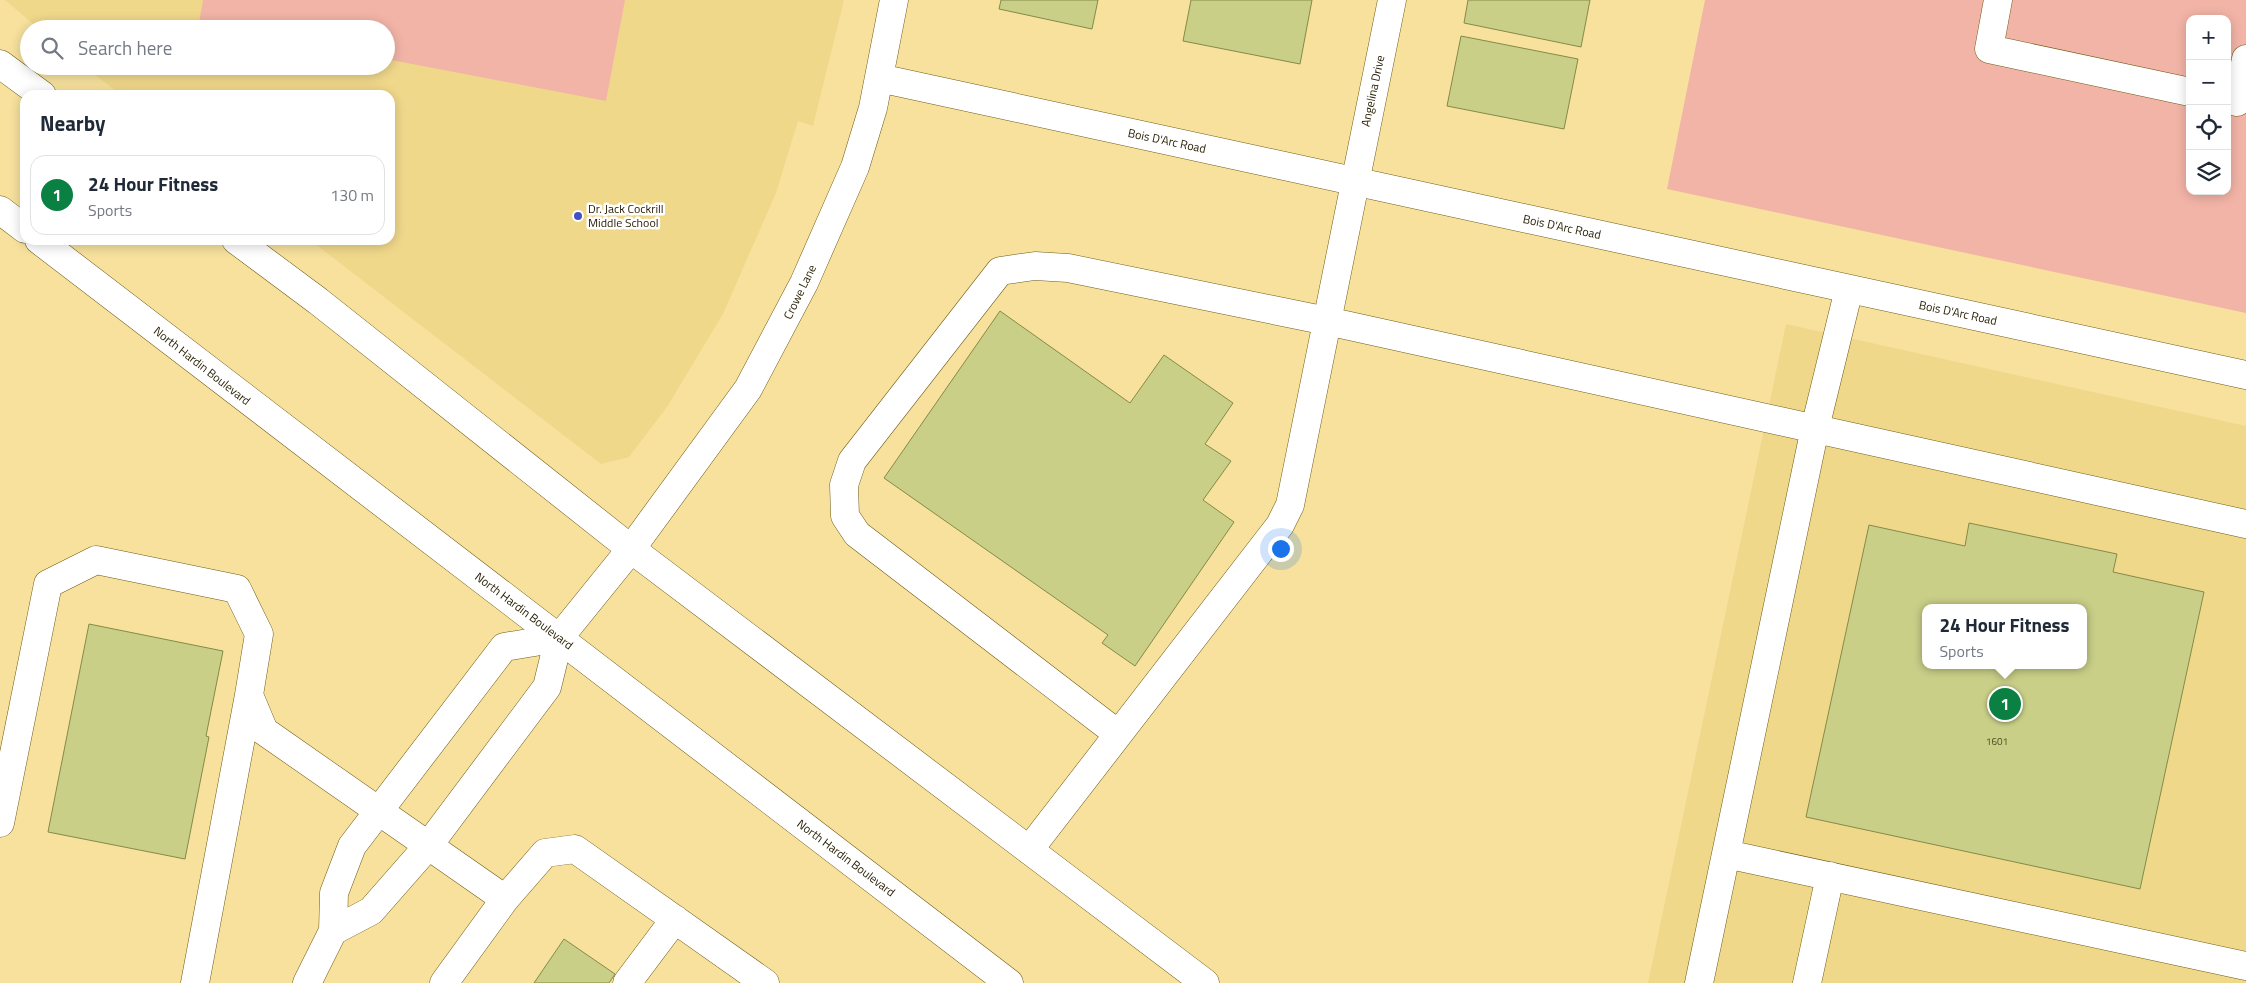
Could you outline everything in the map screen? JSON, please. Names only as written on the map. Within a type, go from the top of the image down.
[{"type":"main road","name":"Crowe Lane","points":[[559,638],[632,549],[748,389],[790,314],[824,241],[855,167],[873,108],[894,0]]},
{"type":"main road","name":"Angelina Drive","points":[[1029,850],[1280,525],[1290,505],[1392,0]]},
{"type":"main road","points":[[1998,0],[1989,49],[2186,91]]},
{"type":"main road","points":[[2237,102],[2246,58]]},
{"type":"main road","points":[[0,64],[35,90]]},
{"type":"main road","name":"Bois D'Arc Road","points":[[879,78],[2246,375]]},
{"type":"main road","points":[[0,210],[20,225]]},
{"type":"main road","name":"North Hardin Boulevard","points":[[46,245],[1009,983]]},
{"type":"main road","points":[[243,245],[318,301],[632,549],[1205,983]]},
{"type":"main road","points":[[1118,734],[857,534],[845,516],[844,485],[852,460],[1000,271],[1035,266],[1068,268],[1327,321],[2246,524]]},
{"type":"main road","points":[[1699,983],[1815,428],[1849,289]]},
{"type":"main road","points":[[0,823],[48,584],[96,560],[237,589],[259,634],[195,983]]},
{"type":"main road","points":[[307,983],[333,931],[334,893],[352,846],[504,647],[559,638],[547,688],[428,846],[371,911],[333,931]]},
{"type":"main road","points":[[249,695],[264,731],[506,899]]},
{"type":"main road","points":[[444,983],[506,899],[545,853],[575,849],[765,983]]},
{"type":"main road","points":[[1726,854],[2246,966]]},
{"type":"main road","points":[[1808,983],[1830,876]]},
{"type":"main road","points":[[627,983],[675,919]]},
{"type":"shaded area","name":"Dr. Jack Cockrill Middle School","points":[[5,0],[844,0],[813,126],[798,121],[776,193],[723,314],[667,407],[629,457],[601,464],[316,245],[395,245],[395,90],[115,90],[95,75],[395,75],[395,20],[28,20]]},
{"type":"shaded area","points":[[203,0],[625,0],[606,101],[395,61],[395,20],[200,20]]},
{"type":"shaded area","points":[[1705,0],[2246,0],[2246,313],[1667,189]]},
{"type":"shaded area","points":[[1786,324],[2246,426],[2246,983],[1648,983]]},
{"type":"building","points":[[1001,0],[1098,0],[1092,29],[999,9]]},
{"type":"building","points":[[1191,0],[1312,0],[1300,64],[1183,41]]},
{"type":"building","points":[[1468,0],[1590,0],[1581,47],[1464,23]]},
{"type":"building","points":[[1461,36],[1578,59],[1564,129],[1447,106]]},
{"type":"building","points":[[1000,311],[1130,403],[1164,355],[1233,403],[1205,444],[1231,461],[1203,500],[1234,522],[1135,666],[1102,643],[1108,635],[884,478]]},
{"type":"building","points":[[1969,523],[2117,554],[2113,572],[2204,592],[2140,889],[1806,817],[1869,525],[1965,546]]},
{"type":"building","points":[[89,624],[223,651],[206,736],[209,737],[185,859],[48,832]]},
{"type":"building","points":[[564,939],[615,974],[609,983],[534,983]]},
{"type":"place","name":"Dr. Jack Cockrill Middle School","points":[[578,216]]},
{"type":"place","name":"24 Hour Fitness","points":[[2005,704]]}]
